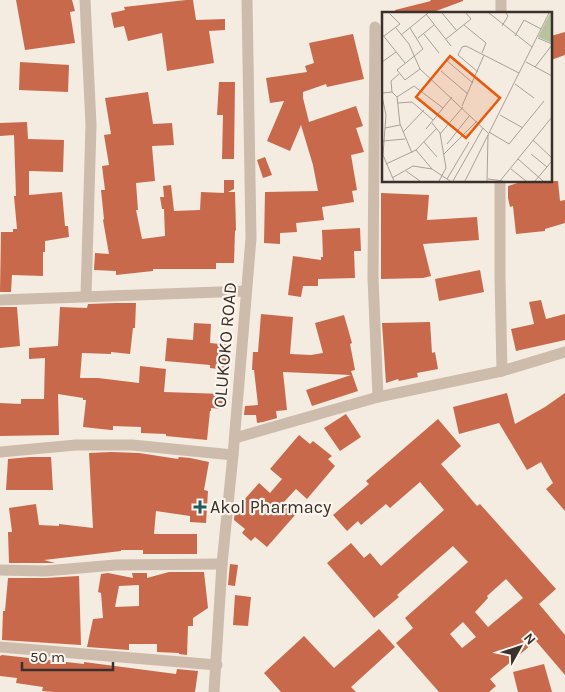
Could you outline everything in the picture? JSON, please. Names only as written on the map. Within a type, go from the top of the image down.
[{"type":"street","points":[[86,0],[91,125],[86,296]]},
{"type":"street","name":"OLUKOKO ROAD","points":[[214,692],[222,564],[235,438],[251,238],[247,0]]},
{"type":"street","points":[[375,26],[373,278],[378,397]]},
{"type":"street","points":[[500,182],[502,371]]},
{"type":"street","points":[[0,300],[246,291]]},
{"type":"street","points":[[235,438],[378,397],[502,371],[565,352]]},
{"type":"street","points":[[0,452],[76,445],[132,444],[233,455]]},
{"type":"street","points":[[0,570],[45,571],[115,565],[222,564]]},
{"type":"street","points":[[0,647],[217,665]]},
{"type":"building","points":[[16,0],[72,0],[75,11],[70,12],[75,43],[25,50]]},
{"type":"building","points":[[193,0],[196,20],[225,19],[225,30],[209,31],[214,63],[167,71],[162,33],[128,41],[124,26],[114,28],[111,13],[125,10],[124,7]]},
{"type":"building","points":[[463,0],[433,12],[396,12],[395,10],[431,1]]},
{"type":"building","points":[[565,32],[565,55],[552,60],[552,36]]},
{"type":"building","points":[[353,34],[364,79],[327,87],[326,84],[303,92],[303,98],[309,122],[356,106],[363,126],[356,128],[364,152],[351,155],[357,190],[352,191],[354,202],[322,207],[324,220],[296,223],[297,232],[280,233],[280,244],[264,243],[265,192],[318,191],[313,165],[301,125],[290,151],[267,141],[284,101],[270,103],[266,78],[307,72],[305,66],[314,63],[309,43]]},
{"type":"building","points":[[20,62],[69,65],[68,92],[19,90]]},
{"type":"building","points":[[219,82],[235,82],[234,159],[222,159],[223,115],[217,115]]},
{"type":"building","points":[[148,92],[153,124],[172,123],[174,145],[152,146],[155,181],[136,183],[138,210],[136,210],[142,239],[165,236],[164,209],[162,209],[160,197],[164,197],[163,186],[171,185],[174,211],[200,210],[201,192],[224,193],[224,180],[234,180],[234,189],[228,192],[235,192],[236,230],[234,263],[216,263],[216,269],[153,269],[153,271],[116,275],[116,271],[94,270],[95,253],[109,254],[103,220],[101,190],[105,190],[102,166],[109,165],[104,135],[111,134],[105,98]]},
{"type":"building","points":[[27,122],[28,139],[64,140],[63,172],[29,171],[29,195],[62,192],[65,226],[68,226],[69,237],[45,241],[43,276],[12,275],[11,292],[0,292],[1,232],[13,232],[13,229],[17,229],[14,196],[16,196],[14,135],[0,136],[0,123]]},
{"type":"building","points":[[265,157],[272,175],[263,178],[257,160]]},
{"type":"building","points":[[558,181],[560,201],[565,200],[565,223],[545,229],[545,231],[516,234],[513,206],[510,207],[508,198],[508,186],[521,182]]},
{"type":"building","points":[[381,193],[429,195],[427,220],[477,217],[479,240],[423,244],[431,276],[423,278],[381,279]]},
{"type":"building","points":[[360,228],[361,251],[354,251],[355,278],[318,279],[318,286],[303,286],[301,297],[288,295],[293,256],[321,260],[321,257],[323,257],[322,230]]},
{"type":"building","points":[[480,270],[484,292],[439,301],[435,279]]},
{"type":"building","points":[[541,300],[546,319],[565,314],[565,340],[516,351],[511,329],[534,324],[529,302]]},
{"type":"building","points":[[136,303],[135,328],[133,328],[130,354],[111,352],[111,354],[82,353],[80,378],[98,378],[139,383],[140,366],[166,369],[164,392],[224,394],[222,409],[211,408],[207,440],[166,436],[166,434],[141,433],[141,427],[113,426],[113,430],[111,430],[83,427],[86,400],[58,394],[59,435],[0,436],[0,403],[21,404],[21,399],[44,399],[45,358],[29,359],[29,348],[58,346],[60,307],[87,308],[88,304]]},
{"type":"building","points":[[0,307],[17,307],[20,346],[0,348]]},
{"type":"building","points":[[261,314],[293,317],[290,354],[311,355],[323,353],[315,323],[344,315],[352,343],[350,344],[355,370],[351,371],[358,391],[312,406],[306,390],[351,375],[283,372],[287,410],[276,411],[277,418],[257,423],[256,415],[244,415],[245,406],[258,405],[254,370],[252,370],[253,352],[258,352]]},
{"type":"building","points":[[430,322],[432,353],[435,352],[438,369],[417,373],[418,377],[399,381],[398,379],[386,383],[382,323]]},
{"type":"building","points":[[194,323],[211,324],[210,343],[229,345],[227,370],[210,368],[210,365],[165,361],[167,338],[193,340]]},
{"type":"building","points":[[507,393],[515,424],[565,393],[565,511],[546,489],[553,483],[541,462],[527,470],[499,423],[459,434],[453,407]]},
{"type":"building","points":[[346,414],[361,437],[340,451],[324,428]]},
{"type":"building","points":[[438,419],[461,446],[441,464],[477,506],[480,504],[556,589],[539,604],[565,635],[565,675],[536,641],[490,679],[496,686],[489,692],[439,692],[396,643],[413,628],[405,618],[468,562],[453,546],[397,595],[399,597],[374,618],[327,563],[351,543],[364,558],[370,553],[381,566],[444,510],[420,482],[390,508],[386,504],[361,525],[358,521],[347,531],[333,515],[369,484],[366,481]],"holes":[[[506,579],[523,598],[488,627],[475,612],[488,598],[487,596]],[[463,622],[476,637],[462,648],[450,634]]]},
{"type":"building","points":[[299,435],[310,444],[313,441],[332,456],[328,459],[335,466],[307,499],[296,489],[283,503],[296,514],[267,547],[255,537],[251,541],[242,533],[245,529],[234,520],[235,510],[259,483],[270,493],[282,479],[270,469]]},
{"type":"building","points":[[89,453],[139,453],[178,459],[179,457],[190,458],[209,462],[204,490],[208,491],[206,523],[190,522],[190,516],[156,511],[154,534],[197,534],[197,554],[143,554],[143,550],[121,550],[44,560],[55,563],[9,563],[8,532],[12,532],[9,508],[36,504],[39,525],[59,526],[59,524],[93,528]]},
{"type":"building","points":[[51,457],[53,490],[6,490],[8,459]]},
{"type":"building","points":[[230,564],[238,565],[235,586],[228,585]]},
{"type":"building","points":[[169,572],[204,572],[208,608],[193,618],[193,626],[188,626],[187,655],[157,652],[157,644],[129,644],[129,650],[87,647],[93,619],[103,618],[101,593],[98,592],[101,574],[108,573],[133,578],[132,573],[147,573],[147,578]],"holes":[[[139,585],[139,606],[115,607],[119,586]]]},
{"type":"building","points":[[79,576],[81,645],[2,640],[3,611],[5,611],[8,578]]},
{"type":"building","points":[[235,595],[251,597],[248,626],[233,625]]},
{"type":"building","points":[[379,629],[395,647],[351,687],[356,692],[281,692],[264,673],[304,636],[334,668]]},
{"type":"building","points":[[0,656],[84,664],[84,662],[176,674],[177,669],[198,671],[195,692],[42,691],[43,687],[16,683],[17,678],[0,676]]},
{"type":"building","points":[[544,664],[552,692],[518,692],[513,672]]},
{"type":"place","name":"Akol Pharmacy","points":[[200,507]]}]
